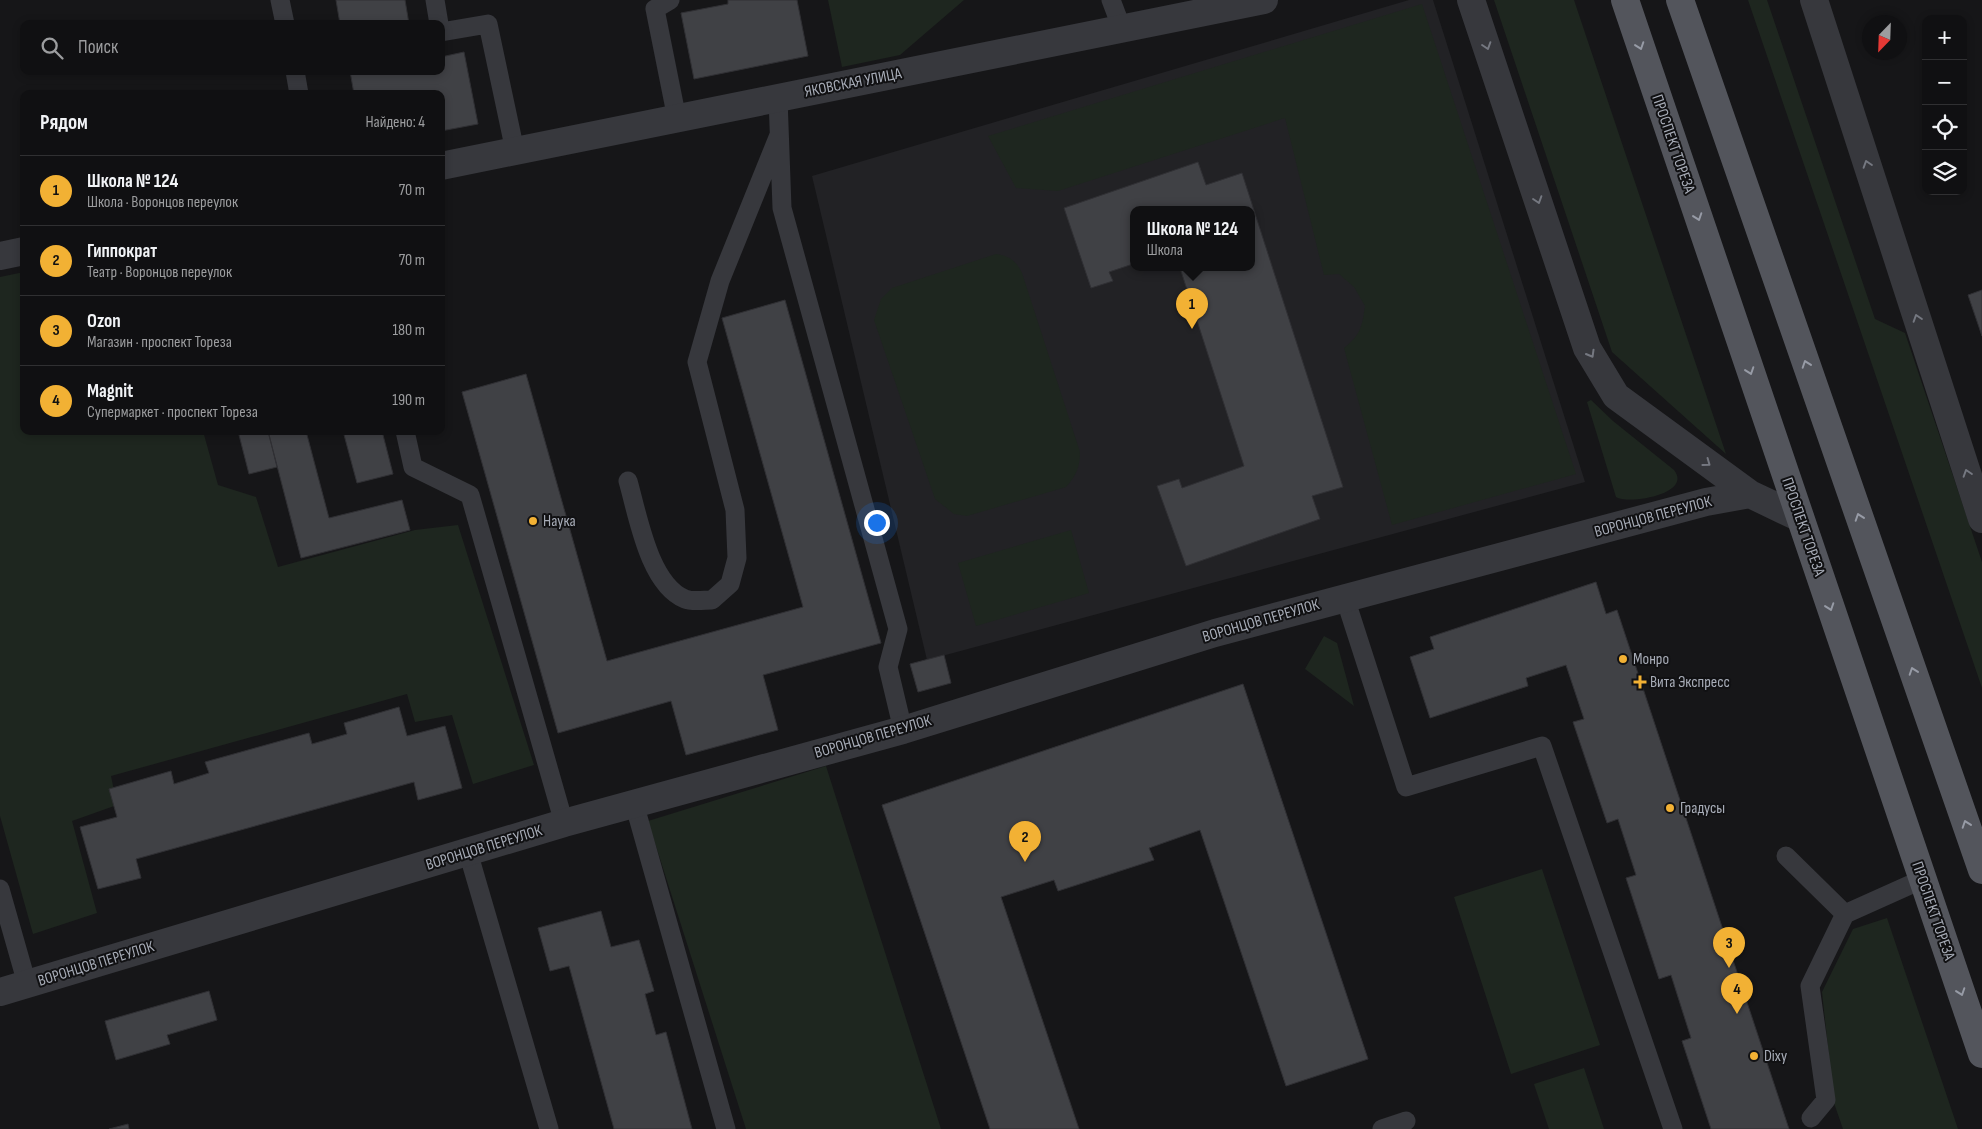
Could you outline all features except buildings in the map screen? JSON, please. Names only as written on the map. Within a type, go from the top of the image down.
[{"type":"main road","name":"ПРОСПЕКТ ТОРЕЗА","points":[[1625,0],[1982,1054]]},
{"type":"main road","points":[[1680,0],[1982,870]]},
{"type":"street","name":"ЯКОВСКАЯ УЛИЦА","points":[[445,165],[1264,0]]},
{"type":"street","points":[[1471,0],[1587,348],[1616,396],[1750,494],[1800,518]]},
{"type":"street","points":[[1814,0],[1982,519]]},
{"type":"street","points":[[0,256],[20,252]]},
{"type":"street","name":"ВОРОНЦОВ ПЕРЕУЛОК","points":[[0,992],[564,823],[903,730],[1215,634],[1706,502],[1750,494]]},
{"type":"lane","points":[[280,0],[284,20]]},
{"type":"lane","points":[[435,0],[439,20]]},
{"type":"lane","points":[[670,0],[655,9],[677,119]]},
{"type":"lane","points":[[1111,0],[1122,29]]},
{"type":"lane","points":[[445,31],[488,24],[515,151]]},
{"type":"lane","points":[[296,75],[298,90]]},
{"type":"lane","points":[[778,98],[782,208],[898,629],[888,667],[903,730]]},
{"type":"lane","points":[[628,481],[649,553],[667,587],[686,600],[712,600],[730,584],[737,558],[735,510],[696,362],[720,281],[779,134]]},
{"type":"lane","points":[[406,435],[414,467],[470,495],[564,823]]},
{"type":"lane","points":[[1345,598],[1406,787],[1542,746],[1673,1129]]},
{"type":"lane","points":[[634,803],[726,1129]]},
{"type":"lane","points":[[468,852],[549,1129]]},
{"type":"lane","points":[[1786,856],[1845,914]]},
{"type":"lane","points":[[1811,1118],[1826,1100],[1810,986],[1845,914],[1923,879]]},
{"type":"lane","points":[[0,888],[27,984]]},
{"type":"lane","points":[[1382,1129],[1406,1121]]},
{"type":"shaded area","points":[[828,0],[964,0],[900,55],[842,67]]},
{"type":"shaded area","points":[[1409,0],[1433,0],[1585,482],[927,660],[812,176]]},
{"type":"shaded area","points":[[1494,0],[1574,0],[1726,454],[1612,352]]},
{"type":"shaded area","points":[[1748,0],[1767,0],[1875,319],[1905,333],[1982,562],[1982,688]]},
{"type":"shaded area","points":[[1422,4],[1576,474],[1392,525],[1344,348],[1360,330],[1365,306],[1354,287],[1339,274],[1324,275],[1285,118],[1058,191],[1016,188],[988,136]]},
{"type":"shaded area","points":[[996,254],[1012,260],[1022,273],[1080,452],[1080,457],[1077,471],[1066,487],[967,516],[954,514],[935,499],[874,320],[881,299],[892,288]]},
{"type":"shaded area","points":[[20,273],[20,435],[204,435],[218,485],[256,497],[278,567],[415,530],[458,525],[534,765],[473,784],[452,715],[415,722],[407,694],[111,776],[117,805],[72,821],[97,913],[33,934],[0,816],[0,277]]},
{"type":"shaded area","points":[[1591,400],[1613,421],[1674,470],[1677,478],[1675,485],[1657,496],[1633,500],[1616,497],[1587,402]]},
{"type":"shaded area","points":[[1071,530],[1089,593],[976,626],[958,563]]},
{"type":"shaded area","points":[[1324,636],[1337,643],[1354,706],[1305,669]]},
{"type":"shaded area","points":[[826,766],[941,1129],[746,1129],[648,821]]},
{"type":"shaded area","points":[[1542,869],[1600,1045],[1511,1074],[1454,897]]},
{"type":"shaded area","points":[[1887,918],[1958,1129],[1843,1129],[1834,1103],[1822,992],[1853,929]]},
{"type":"shaded area","points":[[1584,1068],[1604,1129],[1549,1129],[1534,1084]]},
{"type":"place","name":"Школа № 124","points":[[1192,329]]},
{"type":"place","name":"Наука","points":[[533,521]]},
{"type":"place","name":"Монро","points":[[1623,659]]},
{"type":"place","name":"Вита Экспресс","points":[[1640,682]]},
{"type":"place","name":"Градусы","points":[[1670,808]]},
{"type":"place","name":"Гиппократ","points":[[1025,862]]},
{"type":"place","name":"Ozon","points":[[1729,968]]},
{"type":"place","name":"Magnit","points":[[1737,1014]]},
{"type":"place","name":"Dixy","points":[[1754,1056]]}]
